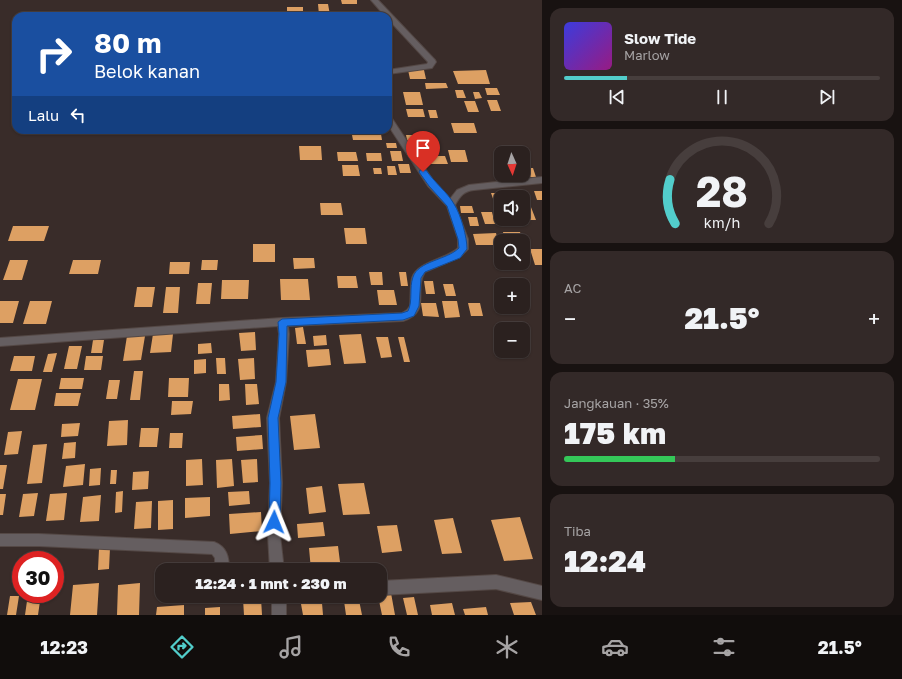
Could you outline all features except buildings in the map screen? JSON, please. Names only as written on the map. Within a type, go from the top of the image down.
[{"type":"street","points":[[374,0],[385,12]]},
{"type":"street","points":[[392,19],[432,62],[429,66],[421,68],[392,72]]},
{"type":"street","points":[[0,342],[282,322],[403,317],[411,314],[415,306],[417,277],[422,270],[457,255],[463,249],[463,239],[451,205],[431,184],[392,125]]},
{"type":"street","points":[[451,205],[458,193],[464,189],[542,180]]},
{"type":"street","points":[[276,563],[274,535],[276,483],[273,418],[281,382],[284,334],[282,322]]},
{"type":"street","points":[[0,540],[214,548],[220,552],[223,563]]},
{"type":"street","points":[[387,588],[496,582],[542,593]]},
{"type":"street","points":[[279,603],[279,615]]},
{"type":"route","points":[[274,522],[276,483],[273,418],[281,382],[283,362],[284,334],[282,322],[403,317],[411,314],[415,306],[417,277],[422,270],[457,255],[463,249],[463,239],[451,205],[431,184],[423,172]]}]
